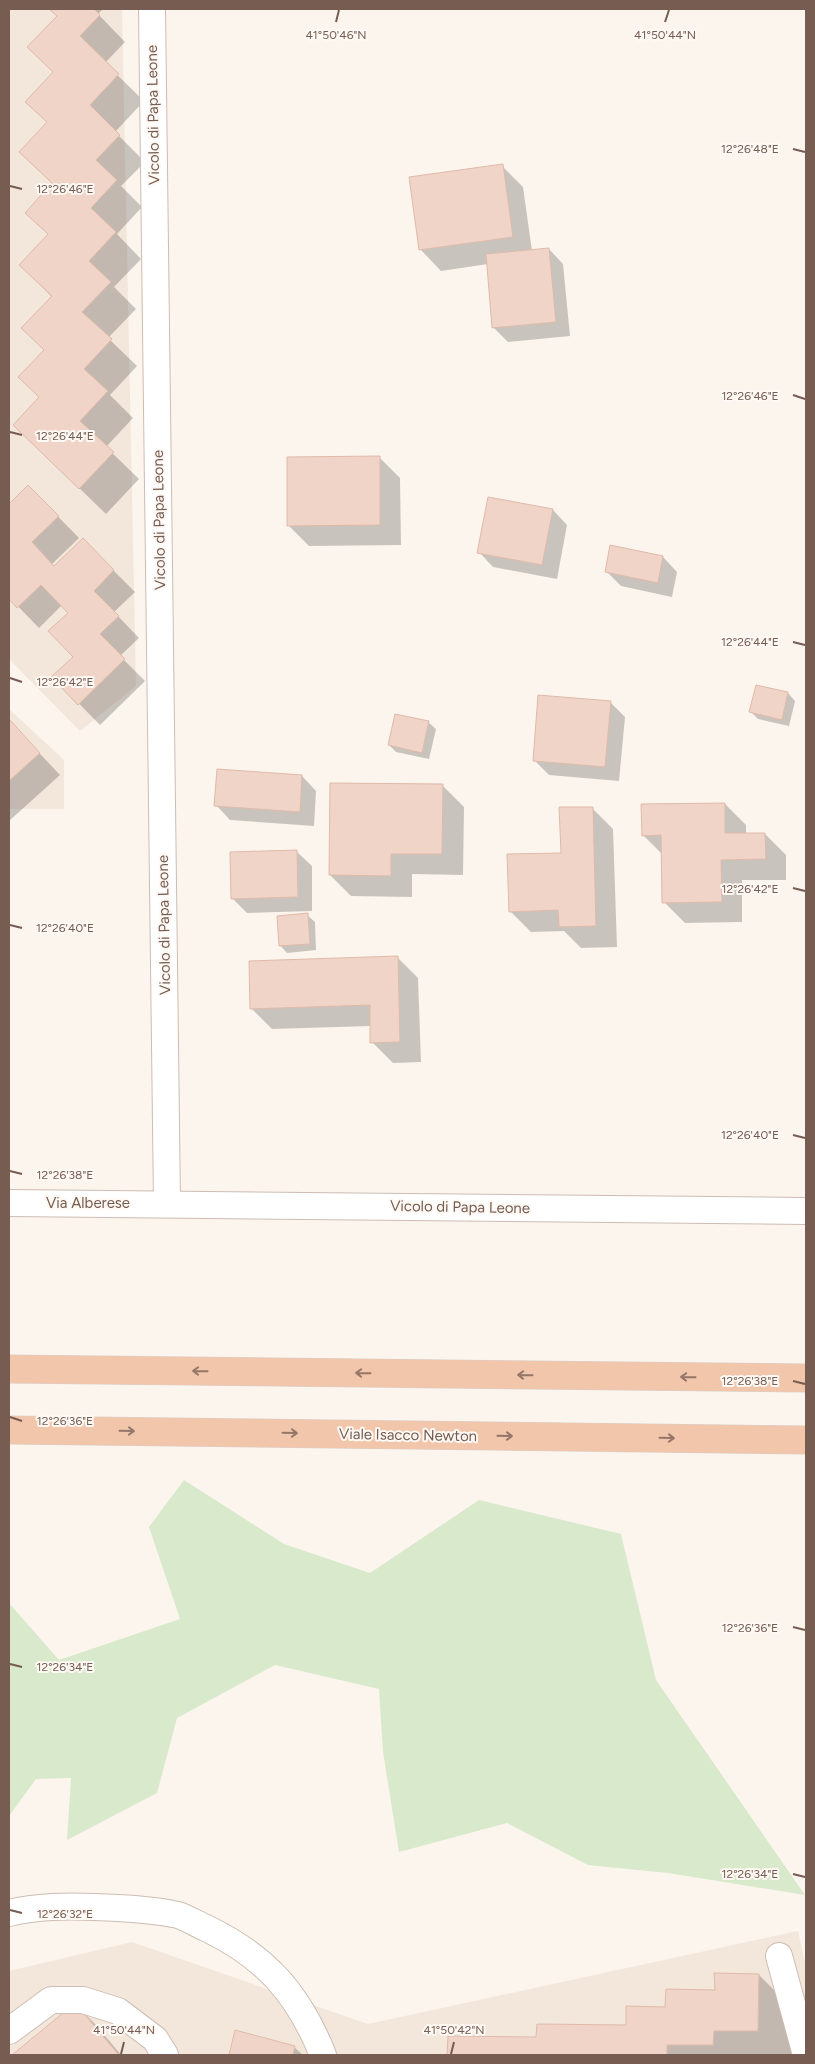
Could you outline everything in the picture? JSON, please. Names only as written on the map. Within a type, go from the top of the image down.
[{"type":"highway","points":[[9,1369],[806,1378]]},
{"type":"highway","name":"Viale Isacco Newton","points":[[9,1430],[806,1440]]},
{"type":"street","name":"Vicolo di Papa Leone","points":[[152,9],[167,1203],[806,1211]]},
{"type":"street","name":"Via Alberese","points":[[9,1203],[167,1203]]},
{"type":"street","points":[[9,1913],[29,1908],[58,1906],[119,1908],[179,1916],[226,1938],[274,1974],[286,1987],[312,2028],[323,2055]]},
{"type":"street","points":[[779,1956],[806,2055]]},
{"type":"street","points":[[9,2031],[51,2000],[83,2000],[118,2010],[154,2039],[164,2055]]},
{"type":"shaded area","points":[[9,9],[122,9],[136,686],[80,731],[9,659]]},
{"type":"shaded area","points":[[9,709],[64,760],[64,809],[9,809]]},
{"type":"shaded area","points":[[798,1931],[806,1967],[806,2055],[9,2055],[9,1971],[132,1942],[368,2024]]},
{"type":"green space","points":[[184,1480],[284,1544],[370,1573],[479,1500],[621,1534],[656,1680],[805,1895],[668,1873],[588,1865],[507,1823],[399,1852],[383,1752],[379,1689],[275,1665],[177,1718],[157,1793],[67,1840],[71,1778],[36,1779],[9,1816],[9,1603],[59,1660],[180,1619],[149,1527]]},
{"type":"building","points":[[49,9],[94,9],[100,15],[80,36],[119,74],[90,105],[120,135],[96,160],[117,180],[91,208],[116,232],[89,261],[111,282],[82,312],[112,339],[84,369],[108,391],[80,421],[114,452],[79,489],[13,425],[39,397],[18,377],[44,350],[21,328],[52,296],[19,265],[48,234],[25,213],[52,183],[19,152],[47,122],[25,102],[53,72],[27,47],[57,16]]},
{"type":"building","points":[[503,164],[513,237],[419,250],[409,177]]},
{"type":"building","points":[[549,248],[556,322],[492,328],[486,254]]},
{"type":"building","points":[[380,456],[380,525],[287,526],[287,457]]},
{"type":"building","points":[[28,485],[59,516],[32,542],[54,566],[83,538],[114,570],[94,591],[119,616],[100,634],[125,659],[78,705],[51,677],[73,657],[48,631],[68,613],[41,585],[17,608],[9,599],[9,504]]},
{"type":"building","points":[[488,497],[553,509],[542,565],[477,553]]},
{"type":"building","points":[[610,545],[663,556],[658,583],[605,572]]},
{"type":"building","points":[[756,685],[788,692],[782,720],[749,712]]},
{"type":"building","points":[[538,695],[611,701],[605,767],[533,761]]},
{"type":"building","points":[[395,714],[429,721],[422,753],[388,745]]},
{"type":"building","points":[[9,721],[40,753],[9,781]]},
{"type":"building","points":[[217,769],[302,775],[300,812],[214,806]]},
{"type":"building","points":[[330,783],[443,784],[442,854],[391,854],[391,876],[329,875]]},
{"type":"building","points":[[725,803],[725,833],[765,833],[766,859],[721,860],[722,902],[662,903],[661,835],[642,836],[641,804]]},
{"type":"building","points":[[559,807],[593,807],[596,926],[559,927],[558,910],[509,912],[507,854],[561,853]]},
{"type":"building","points":[[297,850],[298,897],[231,899],[230,852]]},
{"type":"building","points":[[308,913],[310,944],[279,946],[277,916]]},
{"type":"building","points":[[398,956],[400,1042],[370,1043],[370,1005],[250,1009],[249,961]]},
{"type":"building","points":[[714,1973],[759,1974],[758,2031],[714,2031],[713,2045],[667,2045],[667,2055],[447,2055],[448,2036],[536,2037],[537,2024],[626,2025],[626,2006],[665,2007],[666,1989],[715,1990]]},
{"type":"building","points":[[75,2003],[119,2055],[12,2055]]},
{"type":"building","points":[[235,2030],[295,2046],[293,2055],[229,2055]]}]
